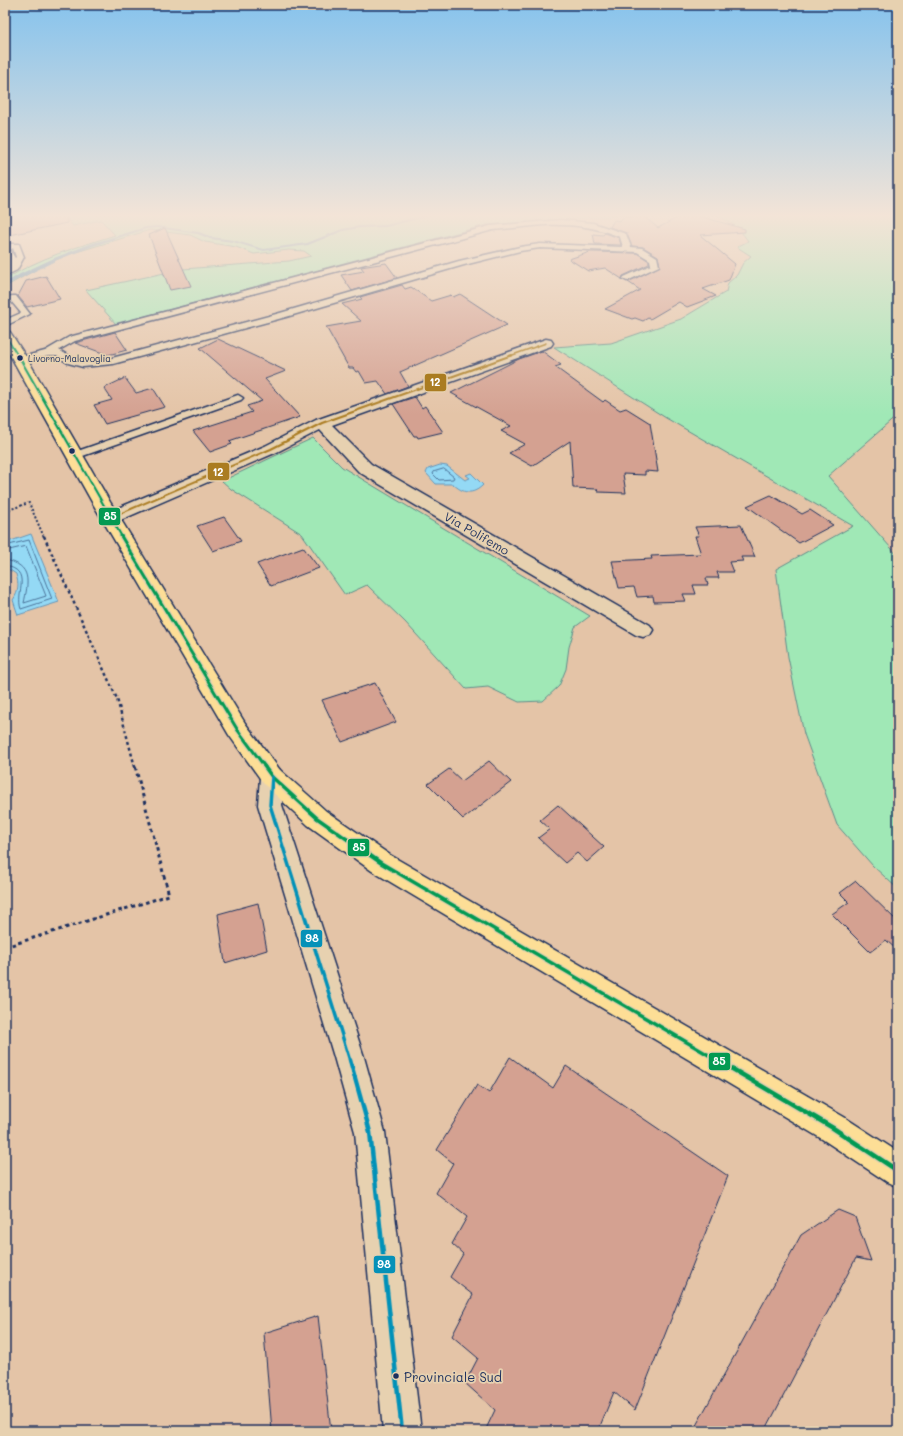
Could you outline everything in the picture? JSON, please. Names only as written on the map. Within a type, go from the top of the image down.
[{"type":"main road","points":[[5,335],[76,455],[110,518],[237,729],[272,777],[316,818],[381,863],[833,1128],[898,1171]]},
{"type":"street","points":[[110,518],[271,449],[322,423],[546,343]]},
{"type":"street","name":"Via Polifemo","points":[[322,423],[365,468],[643,630]]},
{"type":"street","points":[[272,777],[270,805],[349,1057],[370,1132],[402,1431]]},
{"type":"lane","points":[[48,353],[72,339],[292,281]]},
{"type":"lane","points":[[21,360],[48,353],[59,353],[71,361],[83,364],[113,362],[400,281]]},
{"type":"lane","points":[[5,298],[14,298],[26,314],[5,323]]},
{"type":"lane","points":[[76,455],[238,398]]},
{"type":"path","points":[[5,511],[29,504],[117,699],[170,895],[5,947]]},
{"type":"green space","points":[[5,281],[16,281],[5,287]]},
{"type":"green space","points":[[128,281],[277,281],[116,324],[86,290]]},
{"type":"green space","points":[[730,281],[898,281],[898,415],[828,476],[898,556],[898,889],[873,866],[837,825],[804,734],[788,657],[776,569],[853,526],[666,418],[554,347],[611,343],[681,319],[726,292],[728,283]]},
{"type":"green space","points":[[313,438],[342,467],[590,616],[575,627],[569,647],[566,669],[559,686],[543,701],[519,702],[488,687],[466,689],[405,622],[367,585],[345,595],[302,534],[231,489],[222,481]]},
{"type":"water","points":[[440,465],[447,466],[465,480],[470,478],[466,475],[471,473],[483,485],[475,491],[468,492],[460,490],[453,484],[436,484],[426,473],[428,469]]},
{"type":"water","points":[[31,534],[59,602],[18,615],[13,600],[18,588],[18,581],[16,574],[5,569],[5,543]]},
{"type":"building","points":[[26,281],[49,281],[60,299],[27,307],[18,296]]},
{"type":"building","points":[[167,281],[189,281],[191,286],[170,290]]},
{"type":"building","points":[[345,281],[387,281],[352,291]]},
{"type":"building","points":[[726,281],[703,289],[716,296],[687,307],[679,302],[650,319],[648,318],[643,321],[635,318],[632,319],[605,309],[640,290],[628,282]]},
{"type":"building","points":[[402,285],[405,289],[411,287],[431,301],[451,295],[453,297],[460,294],[507,325],[400,372],[408,386],[387,394],[378,381],[366,383],[359,371],[356,372],[353,368],[349,368],[326,327],[361,321],[342,304],[362,299],[360,297]]},
{"type":"building","points":[[115,332],[127,350],[108,355],[75,343]]},
{"type":"building","points":[[218,339],[286,371],[265,379],[300,417],[229,441],[232,444],[210,452],[193,431],[252,412],[247,406],[262,401],[200,348]]},
{"type":"building","points":[[542,351],[561,365],[555,367],[603,402],[605,400],[620,410],[626,408],[650,423],[658,472],[645,471],[645,475],[623,474],[626,493],[598,492],[597,489],[573,488],[570,441],[532,466],[509,453],[525,444],[501,431],[511,426],[451,393],[519,359]]},
{"type":"building","points":[[125,378],[136,393],[153,388],[165,407],[105,424],[94,405],[112,400],[104,388]]},
{"type":"building","points":[[415,397],[422,408],[425,406],[443,432],[418,438],[417,436],[414,436],[393,404]]},
{"type":"building","points":[[771,495],[802,514],[810,510],[833,525],[799,543],[747,506]]},
{"type":"building","points":[[224,517],[241,541],[213,551],[197,526]]},
{"type":"building","points":[[741,525],[755,557],[741,557],[743,561],[729,562],[733,572],[717,572],[719,578],[706,578],[708,585],[693,585],[696,594],[683,594],[686,601],[654,602],[653,596],[637,597],[634,587],[619,588],[612,561],[652,559],[651,556],[701,554],[695,536],[699,536],[695,527]]},
{"type":"building","points":[[303,547],[319,568],[271,586],[257,564]]},
{"type":"building","points":[[375,683],[396,722],[342,742],[322,700]]},
{"type":"building","points":[[489,761],[511,782],[463,819],[428,784],[449,769],[462,781]]},
{"type":"building","points":[[558,805],[604,847],[587,862],[577,853],[565,863],[538,838],[550,829],[540,820]]},
{"type":"building","points":[[856,881],[898,922],[898,951],[886,940],[870,952],[832,914],[849,902],[840,893]]},
{"type":"building","points":[[258,903],[267,950],[225,963],[218,914]]},
{"type":"building","points":[[510,1057],[553,1088],[566,1066],[728,1176],[635,1410],[614,1392],[598,1431],[485,1431],[495,1410],[465,1383],[478,1358],[452,1336],[473,1295],[450,1277],[463,1254],[452,1244],[467,1217],[436,1193],[453,1163],[437,1150],[477,1085],[489,1093]]},
{"type":"building","points":[[838,1210],[855,1217],[871,1261],[856,1258],[765,1431],[693,1431],[801,1235]]},
{"type":"building","points":[[318,1316],[331,1431],[272,1431],[264,1333]]},
{"type":"waterway","points":[[5,285],[11,281]]},
{"type":"transit line","name":"85","points":[[5,335],[21,360],[101,502],[237,729],[272,777],[317,818],[381,863],[833,1128],[898,1171]]},
{"type":"transit line","name":"12","points":[[110,518],[271,449],[322,423],[546,343]]},
{"type":"transit line","name":"98","points":[[272,777],[270,805],[349,1057],[370,1132],[402,1431]]},
{"type":"place","name":"Livorno-Malavoglia","points":[[20,358]]},
{"type":"place","name":"Provinciale Sud","points":[[396,1376]]}]
